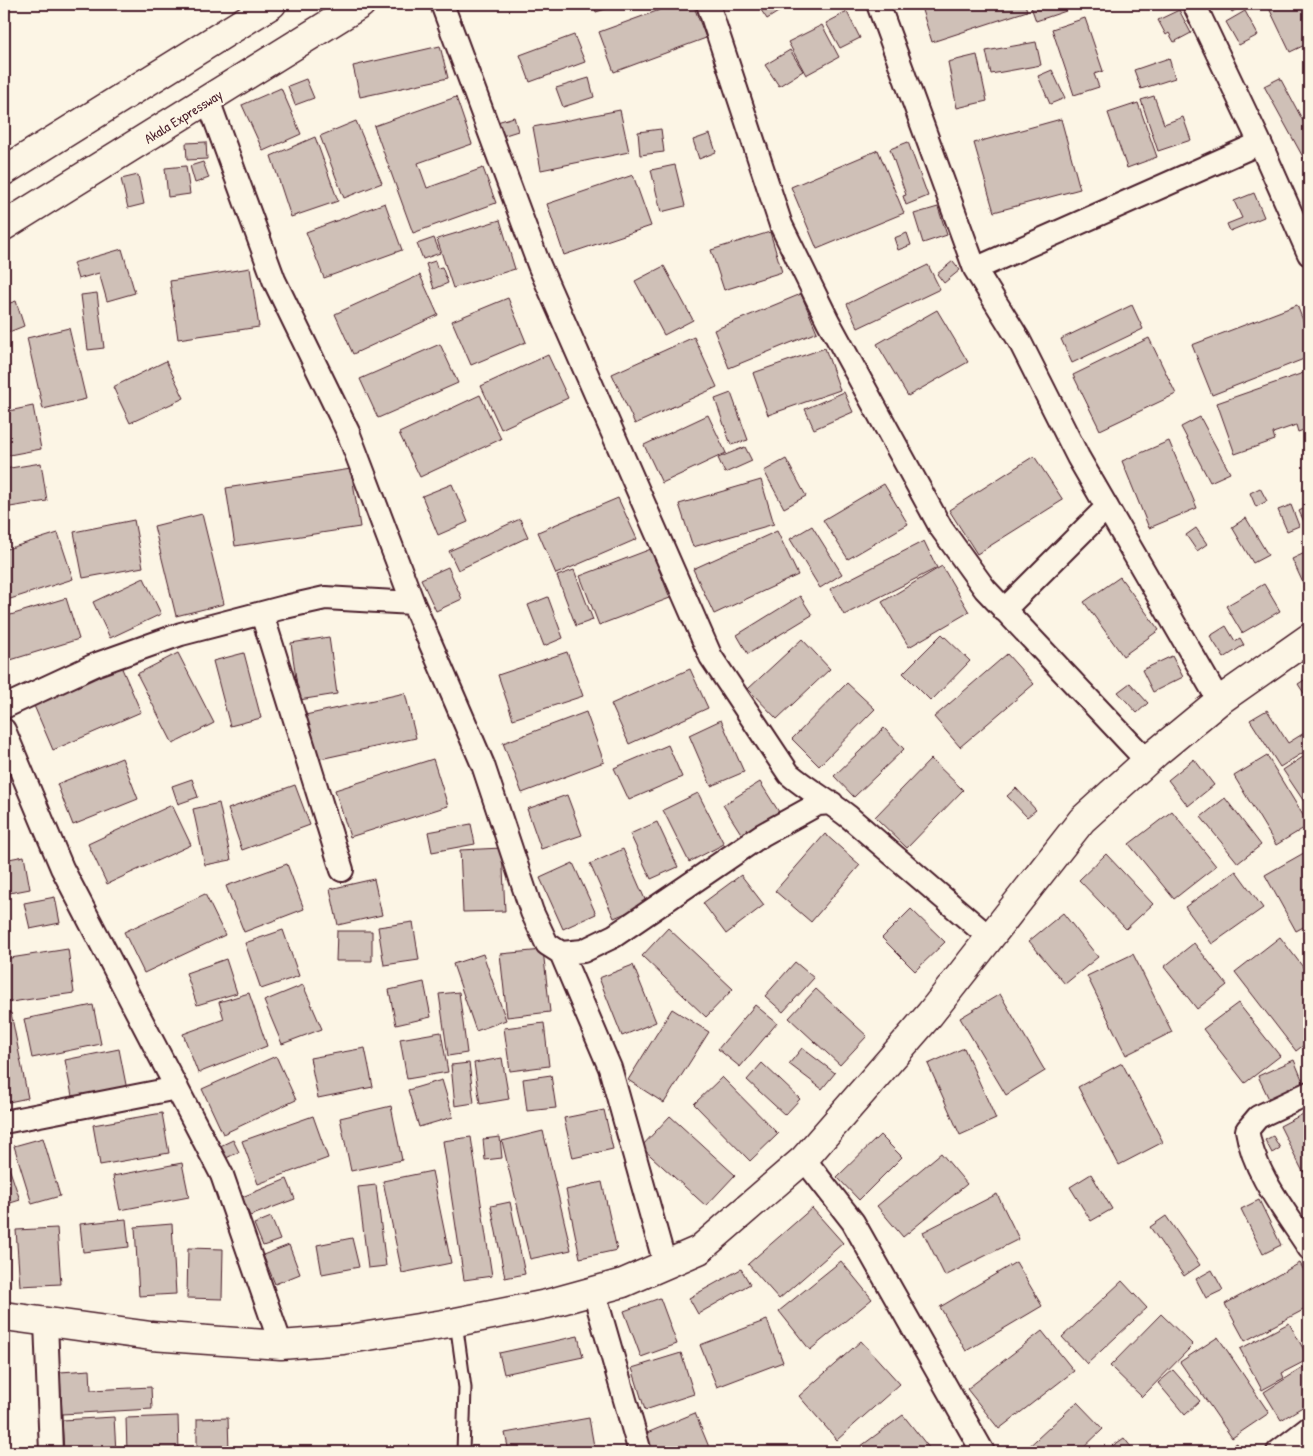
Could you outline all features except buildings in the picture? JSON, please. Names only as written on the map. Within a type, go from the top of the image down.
[{"type":"main road","points":[[4,171],[272,4]]},
{"type":"main road","name":"Akala Expressway","points":[[4,226],[361,4]]},
{"type":"main road","points":[[4,1316],[152,1336],[281,1345],[343,1340],[456,1322],[594,1292],[623,1283],[699,1250],[804,1159],[930,1014],[1082,820],[1147,761],[1219,701],[1309,638]]},
{"type":"street","points":[[442,4],[539,266],[711,656],[789,774],[805,788],[832,803],[990,938]]},
{"type":"street","points":[[708,4],[781,225],[799,264],[881,421],[942,528],[985,589],[1147,761]]},
{"type":"street","points":[[878,4],[948,202],[975,269],[1019,340],[1078,458],[1219,701]]},
{"type":"street","points":[[1194,4],[1260,143],[1301,214],[1309,254]]},
{"type":"street","points":[[208,100],[274,280],[348,432],[413,603],[483,765],[532,912],[547,944],[561,953],[610,1068],[665,1264]]},
{"type":"street","points":[[975,269],[1260,143]]},
{"type":"street","points":[[1004,610],[1106,507]]},
{"type":"street","points":[[4,707],[98,664],[181,634],[325,598],[413,603]]},
{"type":"street","points":[[262,614],[342,870]]},
{"type":"street","points":[[4,730],[62,868],[222,1175],[281,1345]]},
{"type":"street","points":[[561,953],[583,951],[614,936],[762,835],[818,804],[832,803]]},
{"type":"street","points":[[4,1122],[177,1088]]},
{"type":"street","points":[[1309,1093],[1258,1117],[1247,1130],[1249,1143],[1270,1188],[1309,1248]]},
{"type":"street","points":[[804,1159],[853,1222],[983,1452]]},
{"type":"street","points":[[594,1292],[640,1452]]},
{"type":"street","points":[[46,1322],[50,1452]]},
{"type":"street","points":[[1278,1452],[1309,1428]]},
{"type":"lane","points":[[456,1322],[465,1388],[463,1452]]}]
